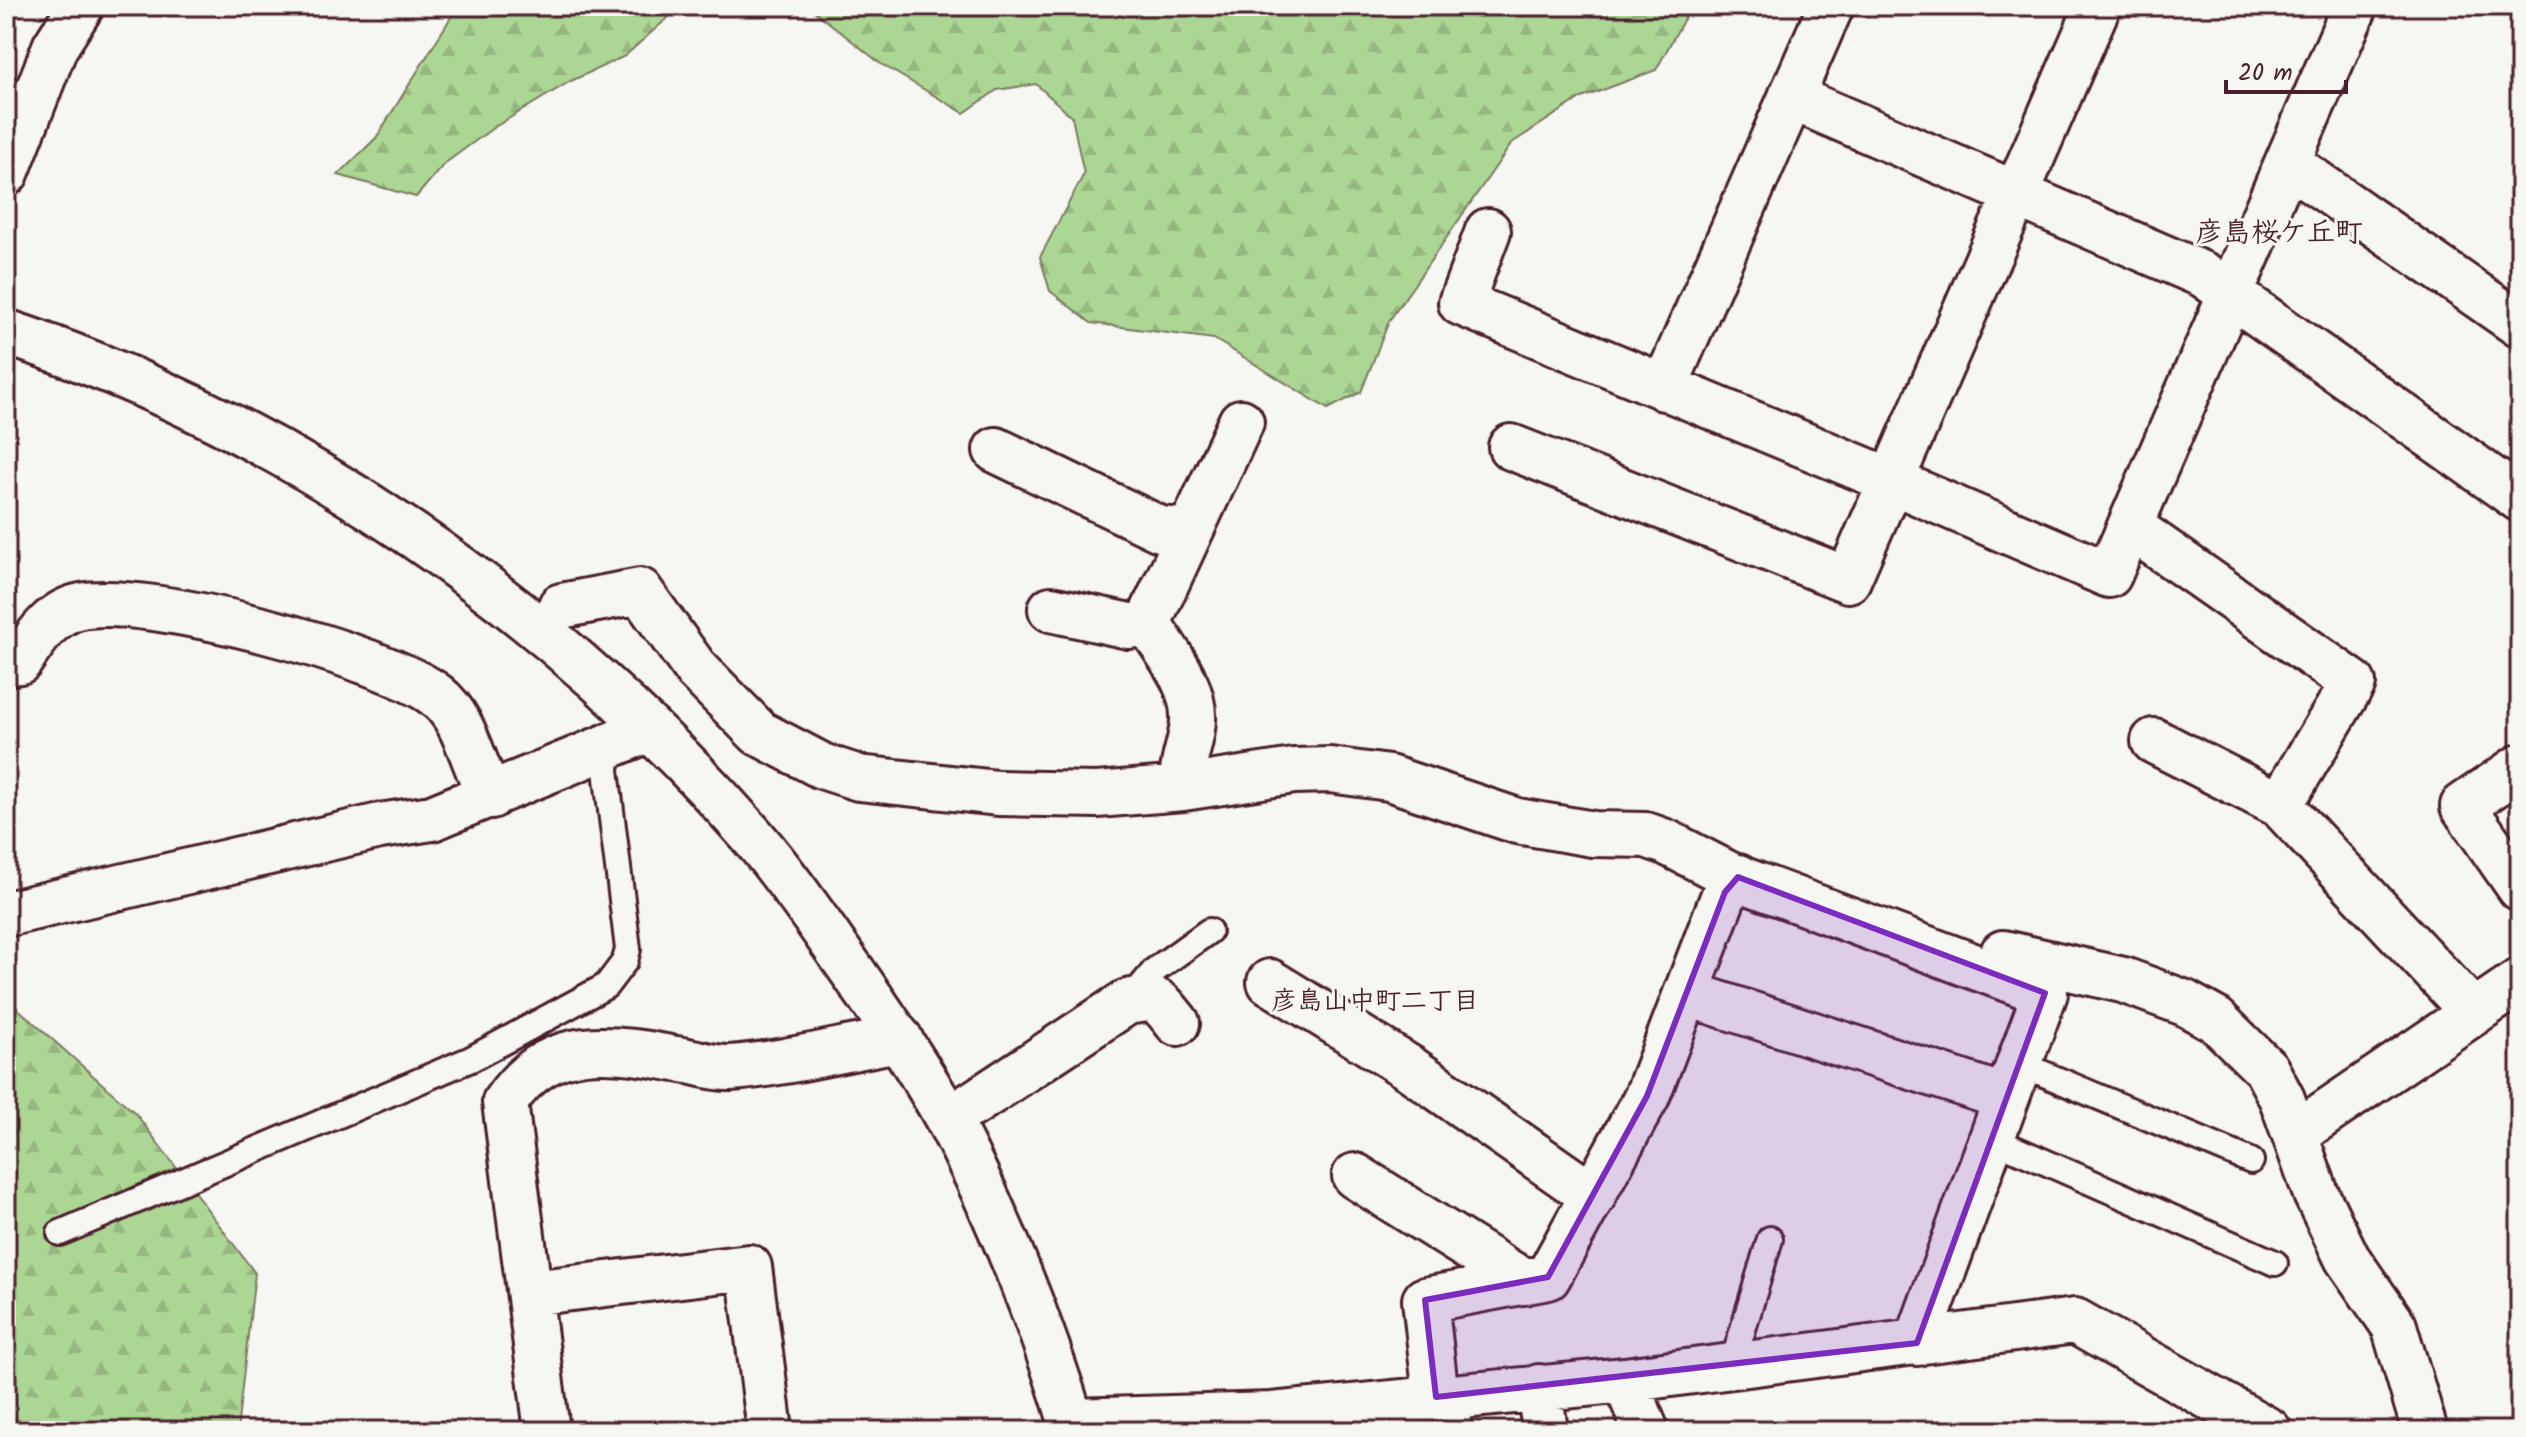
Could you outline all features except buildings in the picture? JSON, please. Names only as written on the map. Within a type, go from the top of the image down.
[{"type":"street","points":[[6,173],[55,47],[81,6]]},
{"type":"street","points":[[1664,388],[1831,6]]},
{"type":"street","points":[[1511,447],[1848,580],[2098,6]]},
{"type":"street","points":[[1488,231],[1461,303],[1889,480],[2109,575],[2355,6]]},
{"type":"street","points":[[1791,97],[2204,275],[2233,292],[2264,321],[2520,499]]},
{"type":"street","points":[[2288,163],[2520,325]]},
{"type":"street","points":[[6,332],[225,421],[335,483],[448,559],[522,615],[650,729],[755,840],[900,1039],[975,1175],[1036,1314],[1072,1426],[1451,1408],[1539,1387],[1625,1380],[2075,1321],[2269,1431]]},
{"type":"street","points":[[1148,623],[1241,422]]},
{"type":"street","points":[[996,450],[1160,529],[1190,532]]},
{"type":"street","points":[[2131,527],[2353,683],[2280,805]]},
{"type":"street","points":[[561,606],[640,591],[695,668],[759,733],[822,766],[859,778],[1045,795],[1097,795],[1183,788],[1294,771],[1330,770],[1389,778],[1517,821],[1593,834],[1646,835],[1738,877],[2045,993],[1917,1343]]},
{"type":"street","points":[[6,663],[20,661],[41,630],[63,612],[80,606],[135,606],[242,627],[367,662],[434,694],[455,717],[478,775],[491,796]]},
{"type":"street","points":[[1051,609],[1129,626],[1148,623]]},
{"type":"street","points":[[1148,623],[1180,672],[1192,706],[1193,722],[1180,769],[1183,788]]},
{"type":"street","points":[[6,914],[380,826],[432,818],[650,729]]},
{"type":"street","points":[[2154,741],[2280,805],[2473,1012]]},
{"type":"street","points":[[2520,767],[2463,806],[2520,888]]},
{"type":"street","points":[[1451,1408],[1425,1300],[1548,1277],[1647,1096],[1725,892],[1738,877]]},
{"type":"street","points":[[1929,947],[1933,936],[2123,980],[2185,1003],[2216,1020],[2266,1069],[2295,1134],[2316,1194],[2347,1258],[2394,1326],[2425,1431]]},
{"type":"street","points":[[2295,1134],[2520,981]]},
{"type":"street","points":[[1270,982],[1411,1069],[1593,1196]]},
{"type":"street","points":[[1689,986],[1704,999],[2011,1080]]},
{"type":"street","points":[[971,1105],[1127,1002],[1152,998],[1160,1002],[1177,1023]]},
{"type":"street","points":[[547,1431],[505,1102],[520,1080],[535,1066],[586,1050],[619,1049],[728,1068],[900,1039]]},
{"type":"street","points":[[1355,1176],[1524,1282]]},
{"type":"street","points":[[530,1293],[749,1267],[770,1431]]},
{"type":"street","points":[[1625,1380],[1646,1431]]},
{"type":"street","points":[[1539,1387],[1545,1431]]},
{"type":"lane","points":[[60,1233],[471,1059],[606,986],[625,961],[628,949],[606,770],[608,746]]},
{"type":"lane","points":[[1127,1002],[1155,970],[1209,931]]},
{"type":"lane","points":[[2011,1080],[2251,1161]]},
{"type":"lane","points":[[1990,1138],[2275,1263]]},
{"type":"lane","points":[[1732,1366],[1770,1239]]},
{"type":"highlighted area","points":[[1738,877],[2045,993],[1917,1343],[1436,1397],[1425,1300],[1548,1277],[1647,1096],[1725,892]]},
{"type":"green space","points":[[458,6],[681,6],[625,56],[569,82],[493,128],[444,164],[416,197],[338,175],[376,138]]},
{"type":"green space","points":[[808,6],[1691,6],[1656,70],[1579,99],[1512,143],[1389,321],[1361,392],[1328,409],[1214,339],[1091,323],[1050,291],[1040,257],[1084,174],[1072,117],[1036,84],[997,90],[964,113],[881,64]]},
{"type":"green space","points":[[6,998],[136,1114],[255,1273],[237,1431],[6,1431]]},
{"type":"district","name":"彦島桜ケ丘町","points":[[2279,233]]},
{"type":"district","name":"彦島山中町二丁目","points":[[1375,1002]]}]
